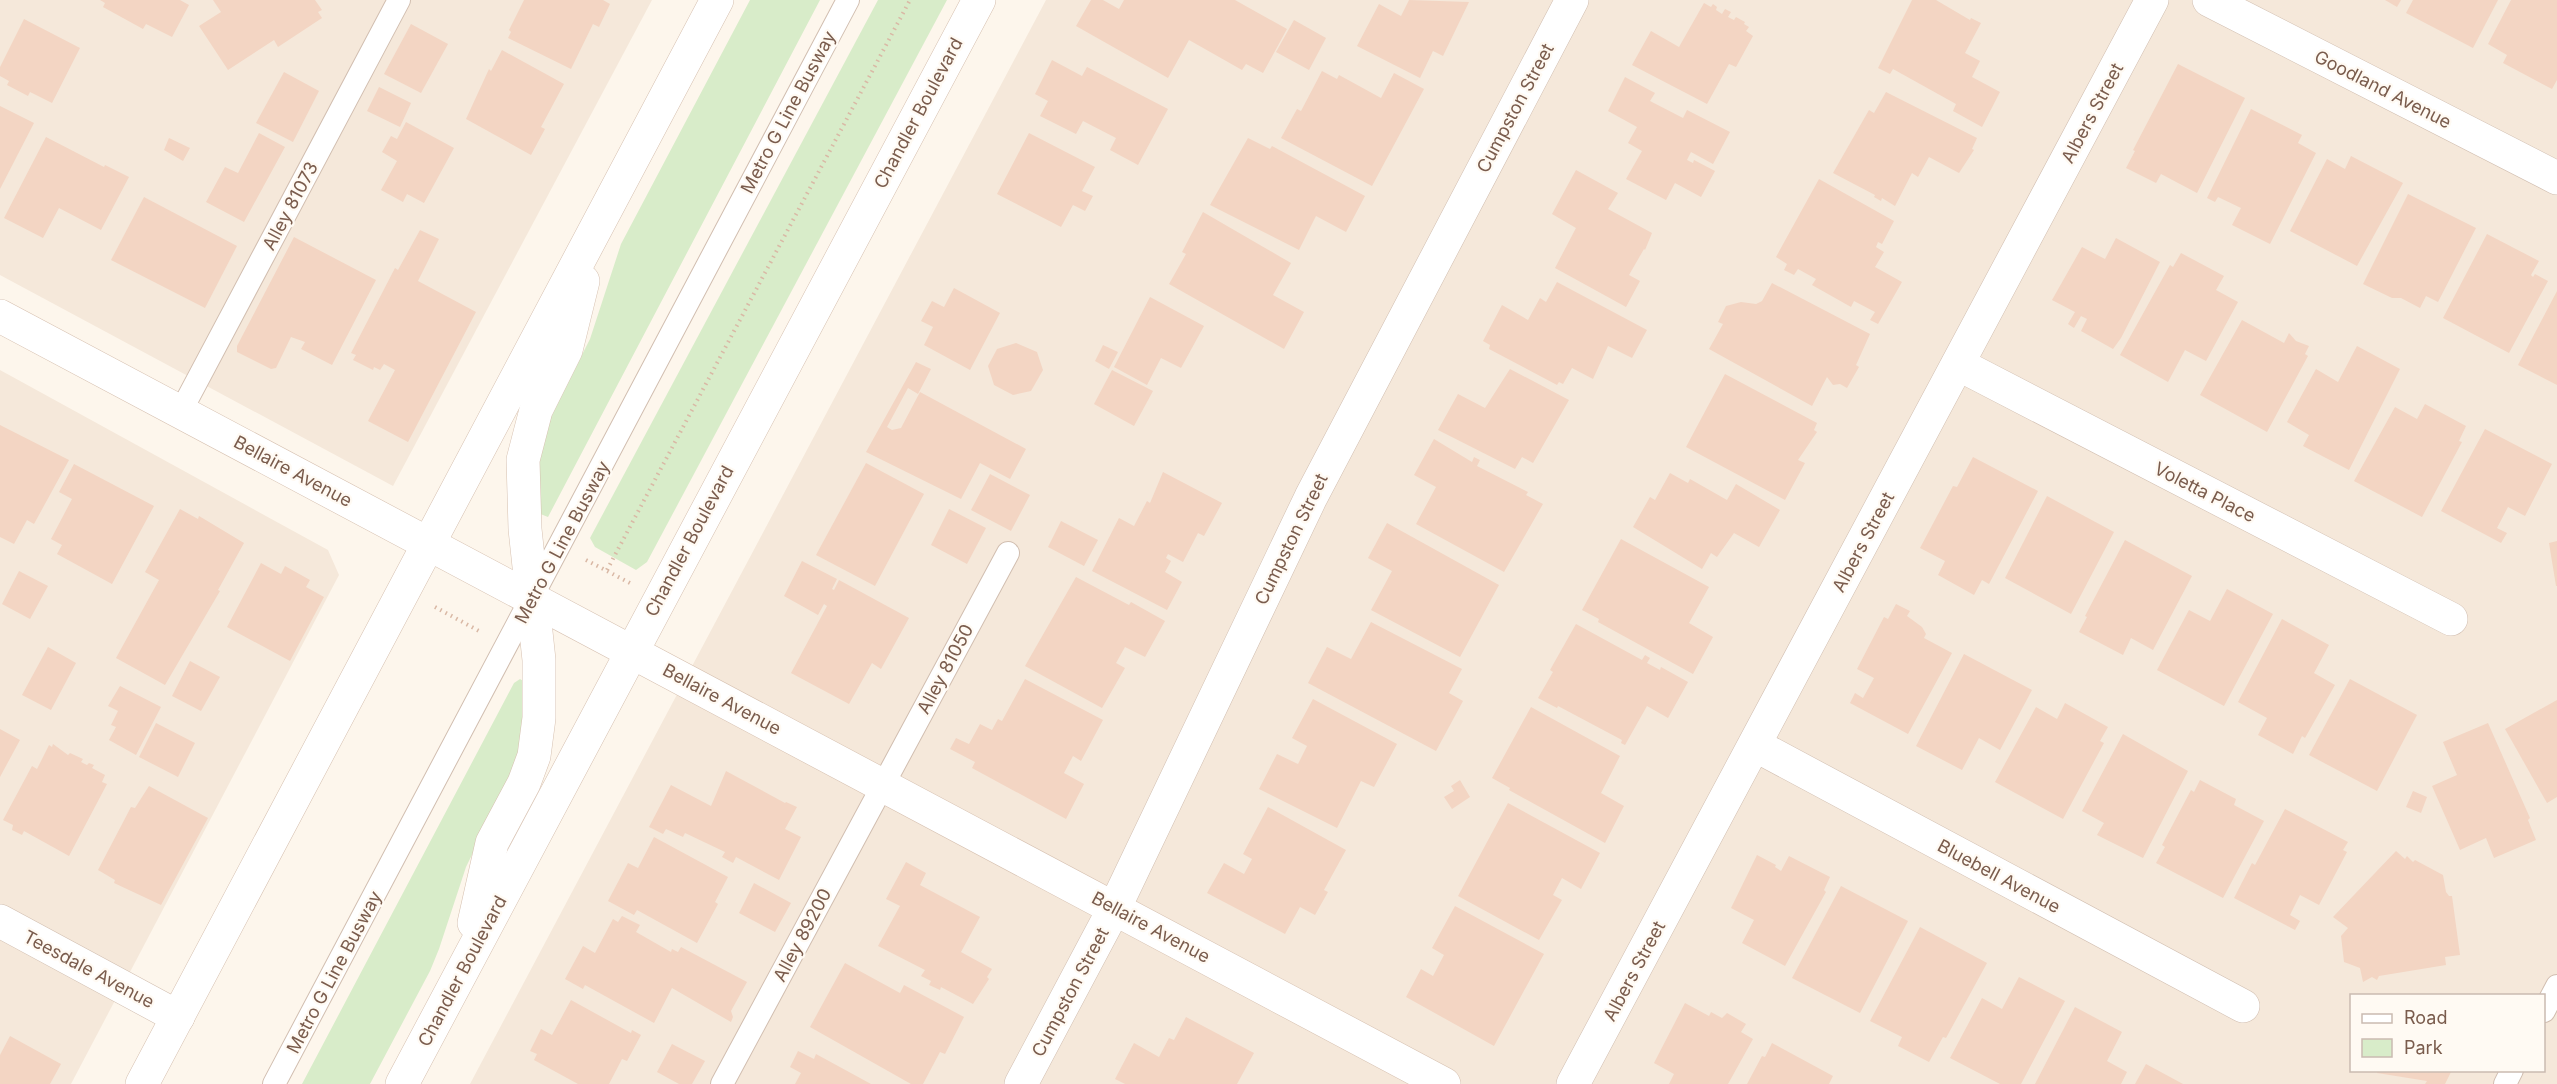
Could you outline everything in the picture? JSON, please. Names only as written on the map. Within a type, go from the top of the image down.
[{"type":"street","points":[[142,1084],[717,0]]},
{"type":"street","name":"Chandler Boulevard","points":[[402,1084],[979,0]]},
{"type":"street","name":"Cumpston Street","points":[[1021,1084],[1115,908],[1311,497],[1572,0]]},
{"type":"street","name":"Albers Street","points":[[1574,1084],[2152,0]]},
{"type":"street","name":"Goodland Avenue","points":[[2209,0],[2557,178]]},
{"type":"street","points":[[465,966],[492,843],[524,783],[534,756],[539,718],[539,674],[525,530],[523,460],[536,410],[566,350],[595,230]]},
{"type":"street","name":"Bellaire Avenue","points":[[0,316],[632,650],[882,786],[1444,1084]]},
{"type":"street","name":"Voletta Place","points":[[1958,364],[2451,619]]},
{"type":"street","name":"Bluebell Avenue","points":[[1755,745],[2243,1006]]},
{"type":"street","name":"Teesdale Avenue","points":[[0,921],[178,1017]]},
{"type":"lane","name":"Alley 81073","points":[[181,411],[399,0]]},
{"type":"lane","name":"Metro G Line Busway","points":[[274,1084],[848,0]]},
{"type":"lane","name":"Alley 81050","points":[[882,786],[1008,553]]},
{"type":"lane","name":"Alley 89200","points":[[722,1084],[882,786]]},
{"type":"lane","points":[[2545,1009],[2557,986]]},
{"type":"path","points":[[607,570],[910,0]]},
{"type":"path","points":[[576,555],[636,586]]},
{"type":"path","points":[[431,605],[486,635]]},
{"type":"shaded area","points":[[0,0],[652,0],[393,486],[0,275]]},
{"type":"shaded area","points":[[1046,0],[2557,0],[2557,1084],[470,1084]]},
{"type":"shaded area","points":[[0,370],[328,550],[339,575],[71,1084],[0,1084]]},
{"type":"green space","points":[[750,0],[820,0],[548,517],[538,513],[536,469],[547,424],[590,339],[621,244]]},
{"type":"green space","points":[[878,0],[947,0],[647,562],[636,570],[595,547],[590,538]]},
{"type":"green space","points":[[520,679],[528,684],[528,706],[515,767],[466,867],[430,971],[370,1084],[302,1084],[514,683]]},
{"type":"building","points":[[100,0],[180,0],[189,5],[172,37],[146,24],[143,29],[103,7],[105,3]]},
{"type":"building","points":[[213,0],[315,0],[322,10],[318,12],[322,18],[278,47],[274,40],[228,70],[199,26],[221,12]]},
{"type":"building","points":[[524,0],[603,0],[610,4],[599,27],[593,24],[571,69],[508,38],[511,32],[509,30]]},
{"type":"building","points":[[1091,0],[1103,0],[1119,9],[1124,0],[1235,0],[1287,29],[1263,73],[1246,64],[1242,70],[1189,40],[1168,78],[1076,26]]},
{"type":"building","points":[[1409,0],[1469,2],[1443,56],[1433,51],[1420,78],[1357,46],[1379,4],[1401,16]]},
{"type":"building","points":[[1912,0],[1936,0],[1970,20],[1971,18],[1981,23],[1965,53],[1980,61],[1972,77],[2000,92],[1982,127],[1953,111],[1956,104],[1893,69],[1890,74],[1878,68]]},
{"type":"building","points":[[2385,0],[2401,0],[2397,7]]},
{"type":"building","points":[[2413,0],[2498,0],[2473,48],[2406,13]]},
{"type":"building","points":[[2511,0],[2557,0],[2557,80],[2552,89],[2503,63],[2507,55],[2488,44]]},
{"type":"building","points":[[1704,3],[1711,7],[1713,4],[1722,14],[1725,9],[1731,12],[1728,17],[1734,20],[1736,17],[1745,22],[1744,24],[1749,27],[1746,31],[1753,36],[1736,67],[1729,64],[1707,104],[1632,65],[1651,31],[1679,47]]},
{"type":"building","points":[[24,19],[80,48],[52,103],[30,92],[28,96],[7,85],[9,81],[0,76],[0,67]]},
{"type":"building","points":[[1294,20],[1326,38],[1309,70],[1276,52]]},
{"type":"building","points":[[411,24],[448,44],[421,93],[384,74]]},
{"type":"building","points":[[502,50],[564,84],[541,127],[545,129],[531,155],[466,119],[489,69],[491,71]]},
{"type":"building","points":[[1052,60],[1082,76],[1087,67],[1168,109],[1138,165],[1110,150],[1116,138],[1083,121],[1076,134],[1040,116],[1048,101],[1035,94]]},
{"type":"building","points":[[2178,64],[2245,98],[2197,193],[2161,174],[2156,183],[2126,168]]},
{"type":"building","points":[[1322,71],[1337,79],[1339,75],[1381,98],[1394,73],[1424,89],[1372,186],[1281,138],[1297,109],[1301,111]]},
{"type":"building","points":[[284,72],[319,91],[293,142],[256,123]]},
{"type":"building","points":[[1625,77],[1655,93],[1650,101],[1683,118],[1687,110],[1730,132],[1713,164],[1691,152],[1687,160],[1693,163],[1694,160],[1715,171],[1701,197],[1675,183],[1666,200],[1626,179],[1642,151],[1628,143],[1637,127],[1608,111]]},
{"type":"building","points":[[379,87],[411,103],[400,127],[367,111]]},
{"type":"building","points":[[1886,92],[1977,138],[1972,149],[1974,150],[1959,173],[1929,157],[1918,177],[1912,173],[1895,206],[1882,198],[1881,201],[1874,197],[1875,195],[1833,173],[1869,110],[1874,113]]},
{"type":"building","points":[[0,106],[34,123],[0,189]]},
{"type":"building","points":[[2251,109],[2302,135],[2298,143],[2316,153],[2270,244],[2232,225],[2241,208],[2218,197],[2215,202],[2207,198]]},
{"type":"building","points":[[406,122],[454,148],[424,203],[407,194],[403,202],[381,190],[397,161],[382,152],[391,136],[397,139]]},
{"type":"building","points":[[259,133],[285,147],[244,222],[206,202],[225,167],[238,173]]},
{"type":"building","points":[[1029,133],[1095,167],[1082,191],[1093,196],[1085,211],[1073,205],[1061,227],[997,194]]},
{"type":"building","points":[[46,137],[104,167],[105,165],[129,177],[101,230],[59,208],[43,238],[4,218]]},
{"type":"building","points":[[169,138],[190,148],[183,161],[164,150]]},
{"type":"building","points":[[1248,138],[1270,149],[1272,146],[1365,196],[1346,232],[1316,216],[1299,250],[1210,205]]},
{"type":"building","points":[[2351,156],[2403,183],[2357,266],[2290,231],[2327,159],[2345,169]]},
{"type":"building","points":[[1576,170],[1618,193],[1608,209],[1652,233],[1645,250],[1629,275],[1640,281],[1626,307],[1555,268],[1576,228],[1552,214]]},
{"type":"building","points":[[1819,179],[1894,221],[1882,244],[1878,242],[1876,247],[1884,252],[1875,267],[1902,282],[1878,324],[1870,320],[1875,312],[1854,301],[1851,307],[1812,285],[1816,279],[1798,269],[1794,275],[1784,270],[1787,264],[1776,257]]},
{"type":"building","points":[[2408,194],[2476,228],[2438,302],[2426,296],[2420,308],[2401,298],[2392,298],[2363,284]]},
{"type":"building","points":[[144,197],[237,246],[205,308],[111,260]]},
{"type":"building","points":[[1203,212],[1291,263],[1273,295],[1304,312],[1284,349],[1169,284],[1186,254],[1182,252]]},
{"type":"building","points":[[420,230],[439,239],[418,281],[476,312],[408,442],[368,421],[395,370],[384,364],[380,370],[374,367],[373,370],[353,360],[356,355],[351,353],[395,268],[398,270]]},
{"type":"building","points":[[2487,234],[2539,261],[2531,275],[2533,277],[2535,274],[2548,281],[2509,353],[2443,318]]},
{"type":"building","points":[[294,237],[376,280],[332,365],[301,349],[305,342],[291,337],[276,368],[271,369],[237,352],[237,346]]},
{"type":"building","points":[[2116,238],[2160,262],[2121,338],[2113,349],[2081,331],[2087,319],[2081,316],[2074,328],[2068,324],[2075,312],[2052,300],[2082,247],[2105,259]]},
{"type":"building","points":[[2181,253],[2224,276],[2216,290],[2238,302],[2206,361],[2185,350],[2168,382],[2120,355],[2170,265],[2173,267]]},
{"type":"building","points":[[1557,282],[1647,330],[1632,358],[1608,346],[1593,379],[1572,368],[1563,384],[1559,382],[1557,385],[1489,349],[1490,345],[1483,341],[1502,305],[1528,320],[1540,298],[1546,302]]},
{"type":"building","points":[[1772,283],[1870,334],[1856,365],[1859,367],[1847,388],[1840,384],[1833,385],[1827,377],[1812,406],[1709,349],[1723,324],[1718,322],[1726,306],[1741,302],[1756,304],[1762,301]]},
{"type":"building","points":[[954,288],[1000,313],[970,370],[924,345],[933,327],[921,321],[932,301],[944,307]]},
{"type":"building","points":[[2557,291],[2557,385],[2518,365]]},
{"type":"building","points":[[1150,297],[1204,326],[1181,368],[1161,358],[1147,385],[1114,367]]},
{"type":"building","points":[[2242,320],[2284,343],[2289,333],[2296,341],[2309,346],[2305,354],[2308,356],[2267,432],[2200,395]]},
{"type":"building","points":[[1016,343],[1037,352],[1043,370],[1031,391],[1013,395],[994,385],[988,366],[997,349]]},
{"type":"building","points":[[1103,345],[1118,352],[1109,369],[1095,361]]},
{"type":"building","points":[[2357,346],[2400,369],[2349,470],[2303,446],[2309,435],[2287,422],[2316,369],[2338,382]]},
{"type":"building","points":[[916,362],[931,369],[918,394],[908,388],[887,427],[892,430],[901,428],[920,392],[1026,449],[1010,479],[980,463],[961,499],[866,452]]},
{"type":"building","points":[[1510,369],[1569,400],[1533,463],[1522,457],[1515,469],[1438,430],[1458,394],[1485,408]]},
{"type":"building","points":[[1112,370],[1153,391],[1134,426],[1094,404]]},
{"type":"building","points":[[1725,374],[1817,423],[1814,430],[1817,432],[1798,460],[1805,463],[1785,500],[1686,447]]},
{"type":"building","points":[[2425,404],[2466,426],[2459,441],[2462,442],[2422,517],[2354,481],[2395,407],[2417,419]]},
{"type":"building","points":[[0,425],[69,460],[34,524],[27,520],[14,544],[0,537]]},
{"type":"building","points":[[2485,429],[2552,464],[2525,516],[2508,507],[2497,528],[2507,533],[2501,543],[2441,511]]},
{"type":"building","points":[[1434,439],[1472,462],[1474,457],[1480,460],[1477,466],[1528,492],[1526,495],[1543,504],[1504,572],[1416,524],[1436,487],[1414,475]]},
{"type":"building","points":[[1973,457],[2038,491],[1989,584],[1982,580],[1974,595],[1938,575],[1945,561],[1920,548],[1953,486],[1957,487]]},
{"type":"building","points":[[866,463],[924,494],[875,586],[816,555]]},
{"type":"building","points":[[74,464],[154,506],[112,584],[57,554],[62,545],[51,539],[72,499],[59,492]]},
{"type":"building","points":[[1163,472],[1222,503],[1204,536],[1198,533],[1183,562],[1168,554],[1166,558],[1171,561],[1165,572],[1182,582],[1167,610],[1092,571],[1119,518],[1134,526],[1147,501],[1150,503]]},
{"type":"building","points":[[1670,473],[1688,483],[1690,479],[1727,500],[1736,484],[1780,510],[1759,547],[1734,533],[1717,557],[1711,553],[1702,569],[1633,527],[1650,497],[1655,500]]},
{"type":"building","points":[[990,474],[1030,495],[1011,531],[971,510]]},
{"type":"building","points":[[2047,496],[2114,532],[2071,614],[2005,578]]},
{"type":"building","points":[[180,509],[198,519],[199,516],[244,543],[218,590],[220,591],[165,685],[116,658],[159,580],[145,572]]},
{"type":"building","points":[[949,509],[986,528],[967,564],[931,545]]},
{"type":"building","points":[[1061,521],[1098,540],[1084,566],[1048,547]]},
{"type":"building","points":[[1387,523],[1499,585],[1460,657],[1371,610],[1392,571],[1368,558]]},
{"type":"building","points":[[1621,539],[1709,587],[1689,623],[1713,637],[1693,674],[1598,622],[1599,619],[1582,610]]},
{"type":"building","points":[[2125,540],[2192,576],[2153,650],[2131,638],[2123,655],[2079,632]]},
{"type":"building","points":[[2557,541],[2557,586],[2556,586],[2549,543]]},
{"type":"building","points":[[802,561],[837,579],[832,589],[834,590],[839,580],[909,618],[881,669],[872,663],[849,704],[791,673],[827,606],[824,604],[818,615],[784,596]]},
{"type":"building","points":[[261,563],[281,574],[285,566],[310,580],[306,587],[324,597],[290,661],[227,627]]},
{"type":"building","points":[[19,571],[48,586],[30,619],[2,604]]},
{"type":"building","points":[[1076,577],[1129,605],[1131,602],[1165,621],[1145,657],[1125,647],[1116,663],[1125,668],[1102,708],[1025,666]]},
{"type":"building","points":[[2227,589],[2273,614],[2224,706],[2157,670],[2189,610],[2210,621]]},
{"type":"building","points":[[1896,604],[1910,611],[1907,616],[1922,627],[1926,634],[1924,638],[1952,653],[1908,734],[1850,703],[1855,693],[1863,698],[1874,678],[1857,669],[1884,617],[1888,619]]},
{"type":"building","points":[[2282,619],[2329,645],[2314,673],[2335,685],[2305,738],[2302,736],[2293,754],[2258,735],[2267,718],[2238,702]]},
{"type":"building","points":[[1371,622],[1462,669],[1449,693],[1463,701],[1436,751],[1308,683],[1327,647],[1351,659]]},
{"type":"building","points":[[1576,624],[1642,660],[1645,655],[1650,658],[1647,663],[1660,670],[1661,667],[1688,682],[1668,718],[1647,706],[1625,745],[1621,743],[1622,740],[1538,698],[1553,672],[1550,670]]},
{"type":"building","points":[[48,647],[76,663],[51,710],[22,695]]},
{"type":"building","points":[[1964,654],[2032,690],[2000,750],[1979,738],[1962,770],[1916,746]]},
{"type":"building","points":[[190,661],[220,677],[201,711],[172,696]]},
{"type":"building","points":[[1025,679],[1103,720],[1081,761],[1073,756],[1064,773],[1084,784],[1066,819],[972,768],[975,762],[950,749],[956,738],[969,744],[980,724],[992,730],[998,719],[1002,721]]},
{"type":"building","points":[[2350,679],[2417,715],[2377,791],[2309,755]]},
{"type":"building","points":[[120,686],[161,707],[136,755],[109,740],[116,727],[111,725],[118,711],[108,706]]},
{"type":"building","points":[[1313,699],[1397,744],[1374,787],[1361,781],[1337,828],[1259,789],[1277,754],[1298,764],[1307,746],[1292,738]]},
{"type":"building","points":[[2557,700],[2557,797],[2547,803],[2505,729]]},
{"type":"building","points":[[2065,703],[2108,727],[2100,741],[2104,743],[2063,819],[1995,782],[2036,707],[2057,719]]},
{"type":"building","points":[[1531,707],[1620,756],[1601,793],[1624,806],[1605,843],[1509,790],[1510,788],[1492,778]]},
{"type":"building","points":[[156,723],[195,743],[178,777],[139,757]]},
{"type":"building","points":[[2488,723],[2530,818],[2528,820],[2536,840],[2494,858],[2486,838],[2460,850],[2432,786],[2457,775],[2443,742]]},
{"type":"building","points":[[0,729],[20,740],[0,777]]},
{"type":"building","points":[[2123,734],[2188,771],[2143,858],[2097,835],[2104,823],[2082,811]]},
{"type":"building","points":[[53,744],[68,755],[70,753],[83,759],[81,762],[94,765],[92,768],[105,775],[102,782],[107,784],[69,856],[24,831],[22,835],[12,830],[13,825],[3,820],[32,766],[37,769],[49,745],[52,747]]},
{"type":"building","points":[[726,771],[785,803],[797,807],[785,829],[801,837],[779,880],[736,857],[733,863],[722,857],[725,852],[685,833],[683,837],[666,829],[663,834],[649,827],[671,785],[711,806]]},
{"type":"building","points":[[1460,780],[1470,797],[1452,809],[1444,797],[1454,791],[1451,786]]},
{"type":"building","points":[[2200,780],[2236,799],[2234,805],[2264,821],[2223,898],[2156,863],[2165,847],[2162,845],[2191,790],[2194,792]]},
{"type":"building","points":[[149,786],[208,818],[161,905],[114,883],[115,880],[98,870],[131,807],[135,808]]},
{"type":"building","points":[[2413,791],[2427,797],[2421,813],[2406,807]]},
{"type":"building","points":[[1508,803],[1600,853],[1581,889],[1562,878],[1553,895],[1562,900],[1539,940],[1458,896]]},
{"type":"building","points":[[1268,807],[1346,850],[1324,890],[1328,892],[1315,915],[1300,907],[1285,934],[1207,893],[1224,863],[1244,874],[1252,859],[1243,854]]},
{"type":"building","points":[[2285,809],[2348,842],[2343,850],[2347,852],[2319,905],[2300,895],[2290,915],[2300,921],[2295,930],[2234,898],[2252,863],[2255,865]]},
{"type":"building","points":[[654,837],[728,877],[715,902],[718,904],[697,943],[637,910],[634,915],[608,901],[628,863],[638,868]]},
{"type":"building","points":[[2396,851],[2405,859],[2407,856],[2413,862],[2415,860],[2443,875],[2446,892],[2452,896],[2460,955],[2445,957],[2446,965],[2379,976],[2377,980],[2372,977],[2363,982],[2360,968],[2344,962],[2341,936],[2348,928],[2333,917]]},
{"type":"building","points":[[1757,855],[1776,865],[1775,867],[1781,871],[1789,856],[1830,877],[1824,890],[1826,892],[1785,966],[1742,943],[1754,920],[1731,908]]},
{"type":"building","points":[[906,862],[926,873],[920,885],[980,917],[961,952],[992,969],[987,977],[989,979],[973,1004],[941,987],[940,990],[929,985],[931,981],[921,976],[925,970],[878,946],[900,906],[886,899]]},
{"type":"building","points":[[754,883],[791,903],[775,932],[739,913]]},
{"type":"building","points":[[1841,886],[1908,921],[1860,1013],[1792,978]]},
{"type":"building","points":[[1455,906],[1544,954],[1494,1046],[1406,997],[1421,969],[1433,976],[1444,955],[1432,948]]},
{"type":"building","points":[[622,916],[640,925],[636,932],[671,952],[672,949],[678,952],[681,947],[747,982],[731,1011],[733,1017],[731,1022],[672,988],[654,1023],[585,985],[583,989],[565,979],[583,946],[595,953],[613,919],[618,922]]},
{"type":"building","points":[[1920,927],[1987,963],[1946,1038],[1943,1037],[1929,1062],[1898,1046],[1902,1037],[1870,1021]]},
{"type":"building","points":[[845,963],[900,993],[904,985],[964,1017],[945,1054],[940,1052],[923,1084],[911,1084],[810,1027]]},
{"type":"building","points":[[2019,977],[2065,1001],[2021,1084],[2000,1084],[1950,1058],[1982,998],[2002,1009]]},
{"type":"building","points":[[571,1000],[631,1033],[632,1030],[641,1035],[627,1061],[622,1059],[609,1084],[578,1084],[534,1060],[537,1054],[530,1051],[541,1029],[552,1035]]},
{"type":"building","points":[[1685,1003],[1709,1016],[1711,1012],[1722,1018],[1727,1013],[1746,1024],[1741,1032],[1753,1039],[1728,1084],[1669,1084],[1674,1074],[1654,1063]]},
{"type":"building","points":[[2075,1007],[2122,1032],[2107,1061],[2127,1072],[2121,1084],[2035,1084]]},
{"type":"building","points":[[1186,1017],[1254,1053],[1237,1084],[1125,1084],[1115,1079],[1134,1043],[1159,1057],[1169,1038],[1174,1040]]},
{"type":"building","points":[[10,1036],[61,1064],[50,1084],[0,1084],[0,1055]]},
{"type":"building","points":[[1772,1043],[1833,1076],[1829,1084],[1747,1084]]},
{"type":"building","points":[[672,1044],[705,1061],[692,1084],[679,1084],[657,1072]]},
{"type":"building","points":[[798,1051],[814,1059],[816,1054],[871,1084],[795,1084],[801,1073],[790,1067]]},
{"type":"building","points":[[2146,1064],[2183,1084],[2135,1084]]},
{"type":"building","points":[[2451,1072],[2445,1084],[2425,1084],[2427,1081],[2377,1073]]}]
